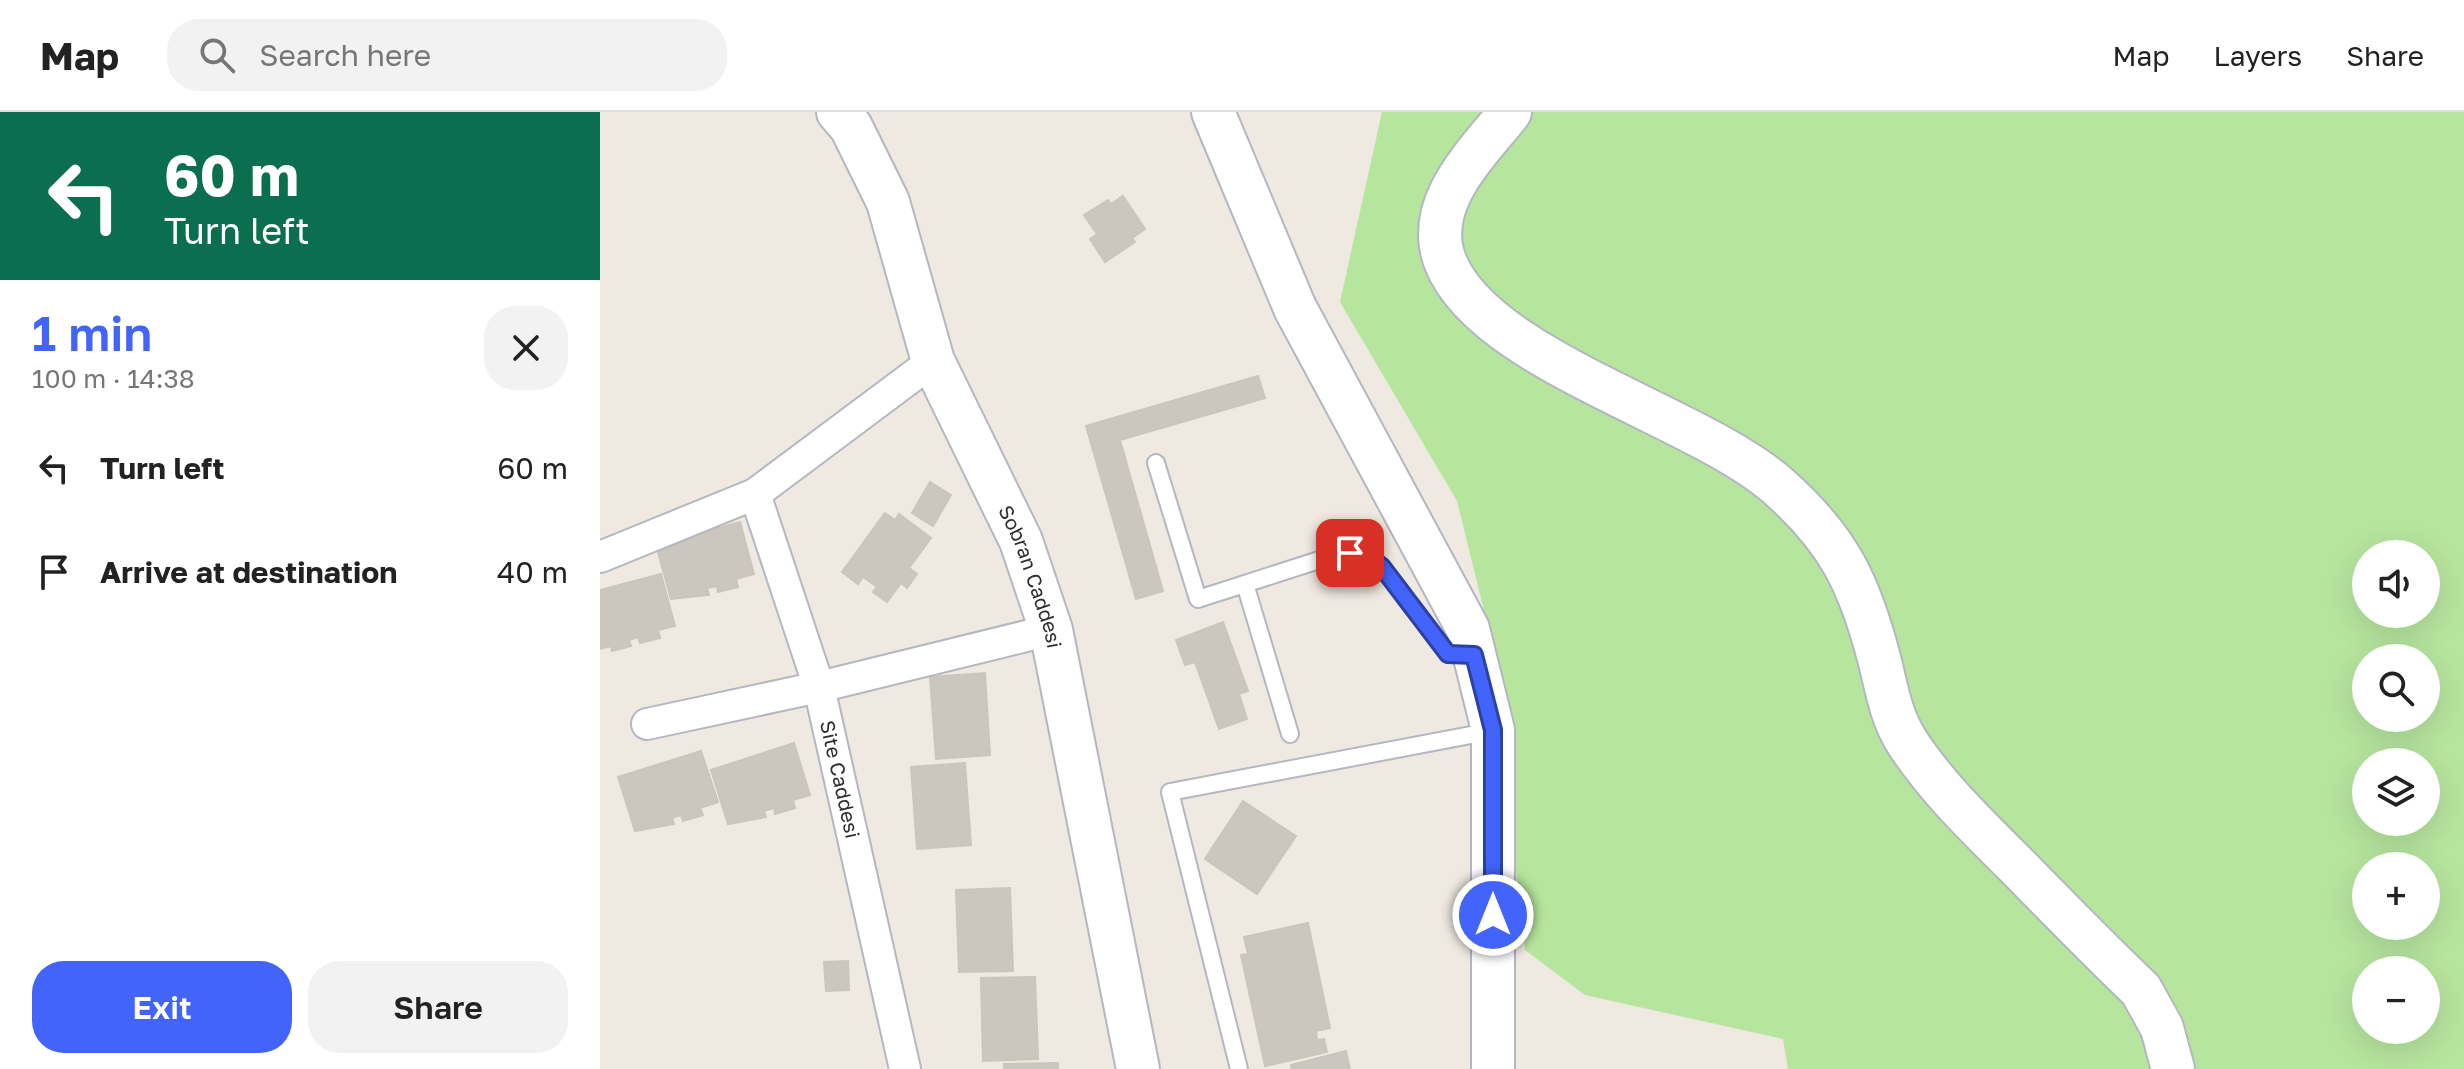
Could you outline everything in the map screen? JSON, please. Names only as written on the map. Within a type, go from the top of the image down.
[{"type":"street","name":"Sobran Caddesi","points":[[838,112],[851,127],[888,202],[933,361],[1021,541],[1051,630],[1138,1069]]},
{"type":"street","points":[[1213,112],[1295,308],[1468,629],[1493,730],[1493,1069]]},
{"type":"street","points":[[1510,112],[1450,191],[1440,222],[1444,258],[1458,287],[1477,311],[1520,341],[1711,443],[1775,483],[1816,522],[1841,554],[1858,589],[1880,661],[1888,703],[1906,740],[1953,801],[2141,990],[2162,1028],[2173,1069]]},
{"type":"street","points":[[600,557],[755,494],[933,361]]},
{"type":"street","name":"Site Caddesi","points":[[755,494],[819,687],[905,1069]]},
{"type":"street","points":[[647,724],[819,687],[1051,630]]},
{"type":"lane","points":[[1156,463],[1198,599],[1341,553],[1359,554],[1382,567],[1448,654],[1474,655]]},
{"type":"lane","points":[[1245,584],[1290,734]]},
{"type":"lane","points":[[1239,1069],[1170,792],[1493,730]]},
{"type":"green space","points":[[1382,112],[2464,112],[2464,1069],[1788,1069],[1783,1039],[1585,995],[1525,950],[1490,635],[1457,501],[1340,302]]},
{"type":"building","points":[[1123,196],[1145,229],[1132,238],[1135,242],[1105,262],[1090,239],[1097,234],[1084,215],[1108,200],[1111,204]]},
{"type":"building","points":[[1258,376],[1265,398],[1120,440],[1163,591],[1136,599],[1086,426]]},
{"type":"building","points":[[930,482],[951,495],[933,526],[912,513]]},
{"type":"building","points":[[885,513],[895,520],[899,514],[931,538],[909,568],[917,574],[907,588],[901,583],[887,602],[873,592],[877,587],[863,577],[858,584],[842,572]]},
{"type":"building","points":[[740,522],[754,574],[736,579],[738,587],[718,592],[717,586],[707,588],[709,595],[671,599],[656,545]]},
{"type":"building","points":[[661,574],[675,626],[658,630],[660,638],[640,643],[638,637],[629,640],[631,646],[612,651],[611,646],[600,649],[600,590]]},
{"type":"building","points":[[1223,622],[1248,691],[1239,694],[1247,719],[1219,729],[1195,662],[1185,665],[1176,640]]},
{"type":"building","points":[[985,673],[990,755],[936,759],[930,677]]},
{"type":"building","points":[[794,743],[810,795],[793,800],[795,808],[775,814],[774,808],[764,811],[766,817],[728,824],[711,770]]},
{"type":"building","points":[[701,751],[718,802],[700,808],[703,815],[683,821],[681,815],[672,818],[674,824],[635,831],[618,777]]},
{"type":"building","points":[[965,763],[971,845],[917,849],[911,767]]},
{"type":"building","points":[[1243,801],[1296,836],[1257,894],[1205,859]]},
{"type":"building","points":[[1010,888],[1013,971],[959,972],[956,890]]},
{"type":"building","points":[[1308,923],[1330,1028],[1316,1031],[1317,1040],[1324,1039],[1327,1052],[1265,1066],[1241,955],[1248,954],[1244,937]]},
{"type":"building","points":[[848,961],[849,990],[826,991],[824,962]]},
{"type":"building","points":[[1035,977],[1038,1059],[983,1061],[981,978]]},
{"type":"building","points":[[1346,1051],[1350,1069],[1292,1069],[1291,1065]]},
{"type":"building","points":[[1058,1063],[1058,1069],[1004,1069],[1004,1064]]},
{"type":"route","points":[[1350,553],[1371,558],[1382,567],[1448,654],[1462,657],[1474,655],[1493,730],[1493,915]]}]
